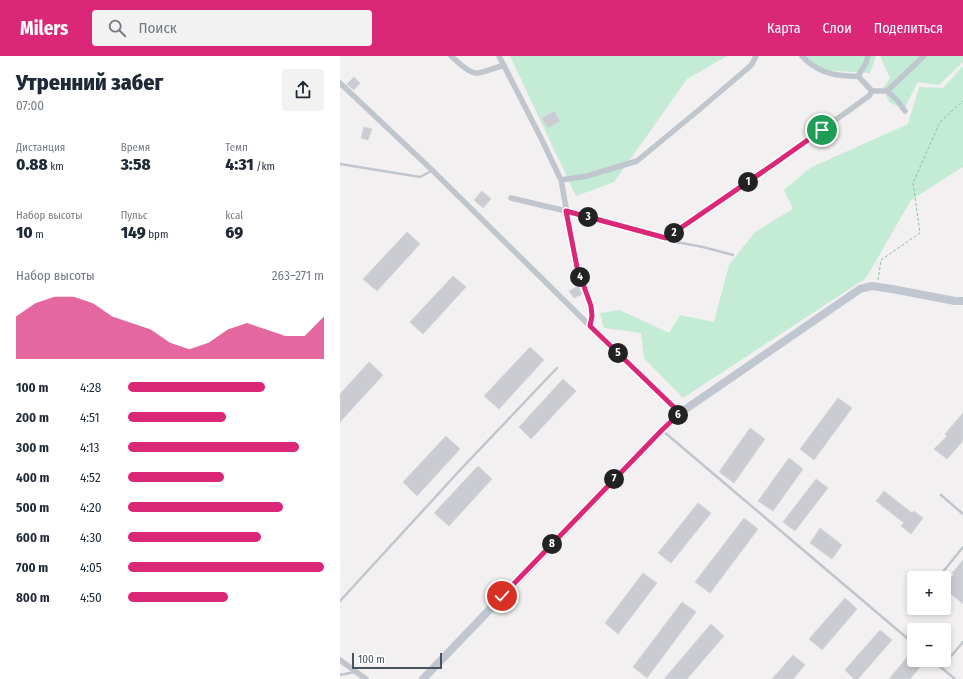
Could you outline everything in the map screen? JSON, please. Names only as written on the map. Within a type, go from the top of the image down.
[{"type":"street","points":[[451,56],[464,68],[475,73],[504,65]]},
{"type":"street","points":[[499,56],[561,180],[577,267],[591,306],[592,316],[590,326]]},
{"type":"street","points":[[561,180],[587,176],[637,161],[748,68],[756,56]]},
{"type":"street","points":[[802,56],[808,63],[826,72],[858,76],[872,91],[887,91],[898,100],[905,111]]},
{"type":"street","points":[[858,76],[866,63],[868,56]]},
{"type":"street","points":[[887,91],[924,56]]},
{"type":"street","points":[[340,83],[432,170],[680,413]]},
{"type":"street","points":[[512,198],[666,238],[774,164],[869,96],[872,91]]},
{"type":"street","points":[[423,679],[680,413],[860,289],[872,286],[955,301],[963,301]]},
{"type":"street","points":[[340,660],[366,679]]},
{"type":"lane","points":[[340,164],[420,177],[432,170]]},
{"type":"lane","points":[[666,238],[670,241],[703,247],[733,255]]},
{"type":"lane","points":[[340,601],[557,368]]},
{"type":"lane","points":[[662,430],[907,638]]},
{"type":"lane","points":[[940,495],[963,514]]},
{"type":"lane","points":[[944,571],[963,547]]},
{"type":"lane","points":[[955,679],[941,668],[963,642]]},
{"type":"lane","points":[[340,674],[357,672]]},
{"type":"path","points":[[877,287],[882,260],[920,233],[914,184],[940,122],[963,101]]},
{"type":"green space","points":[[510,56],[727,56],[687,79],[614,182],[576,196]]},
{"type":"green space","points":[[803,56],[876,56],[870,73],[823,70]]},
{"type":"green space","points":[[880,56],[963,56],[963,62],[939,85],[918,82],[904,109],[889,102],[883,88],[890,78]]},
{"type":"green space","points":[[963,66],[963,167],[911,200],[866,278],[683,398],[644,358],[641,333],[604,328],[600,313],[620,310],[669,333],[680,315],[714,322],[729,265],[755,232],[793,209],[784,190],[810,168],[908,124],[919,87],[943,88]]},
{"type":"building","points":[[354,77],[360,83],[354,90],[347,84]]},
{"type":"building","points":[[554,111],[560,121],[548,128],[542,118]]},
{"type":"building","points":[[364,127],[372,129],[368,140],[361,138]]},
{"type":"building","points":[[482,191],[491,199],[483,208],[474,200]]},
{"type":"building","points":[[407,232],[420,244],[377,291],[363,279]]},
{"type":"building","points":[[453,276],[466,287],[423,334],[410,322]]},
{"type":"building","points":[[578,286],[582,294],[574,298],[569,291]]},
{"type":"building","points":[[530,347],[544,360],[499,409],[484,396]]},
{"type":"building","points":[[369,362],[383,375],[340,422],[340,394]]},
{"type":"building","points":[[563,379],[576,391],[531,439],[519,427]]},
{"type":"building","points":[[838,398],[852,408],[814,460],[800,449]]},
{"type":"building","points":[[963,413],[963,441],[947,459],[934,449],[947,436],[945,434]]},
{"type":"building","points":[[750,428],[765,439],[734,483],[719,472]]},
{"type":"building","points":[[446,436],[460,449],[417,496],[403,482]]},
{"type":"building","points":[[789,458],[803,469],[773,511],[758,501]]},
{"type":"building","points":[[478,466],[492,479],[449,526],[434,513]]},
{"type":"building","points":[[816,479],[828,488],[795,531],[783,522]]},
{"type":"building","points":[[884,491],[912,513],[914,511],[923,518],[911,534],[901,526],[904,523],[876,501]]},
{"type":"building","points":[[698,503],[711,513],[671,563],[658,553]]},
{"type":"building","points":[[744,518],[758,529],[710,593],[695,582]]},
{"type":"building","points":[[820,528],[842,545],[832,559],[810,543]]},
{"type":"building","points":[[963,560],[963,604],[951,594],[951,578],[954,574],[952,573]]},
{"type":"building","points":[[643,573],[657,583],[618,634],[605,623]]},
{"type":"building","points":[[845,598],[857,609],[822,650],[809,639]]},
{"type":"building","points":[[682,602],[696,612],[647,678],[633,667]]},
{"type":"building","points":[[711,624],[724,636],[687,679],[664,679]]},
{"type":"building","points":[[880,630],[892,640],[858,679],[854,679],[845,670]]},
{"type":"building","points":[[793,655],[805,665],[793,679],[772,679]]},
{"type":"building","points":[[907,657],[907,667],[920,667],[910,679],[889,679]]},
{"type":"route","points":[[502,596],[680,413],[590,326],[592,316],[591,306],[577,267],[566,211],[666,238],[822,130]]}]
